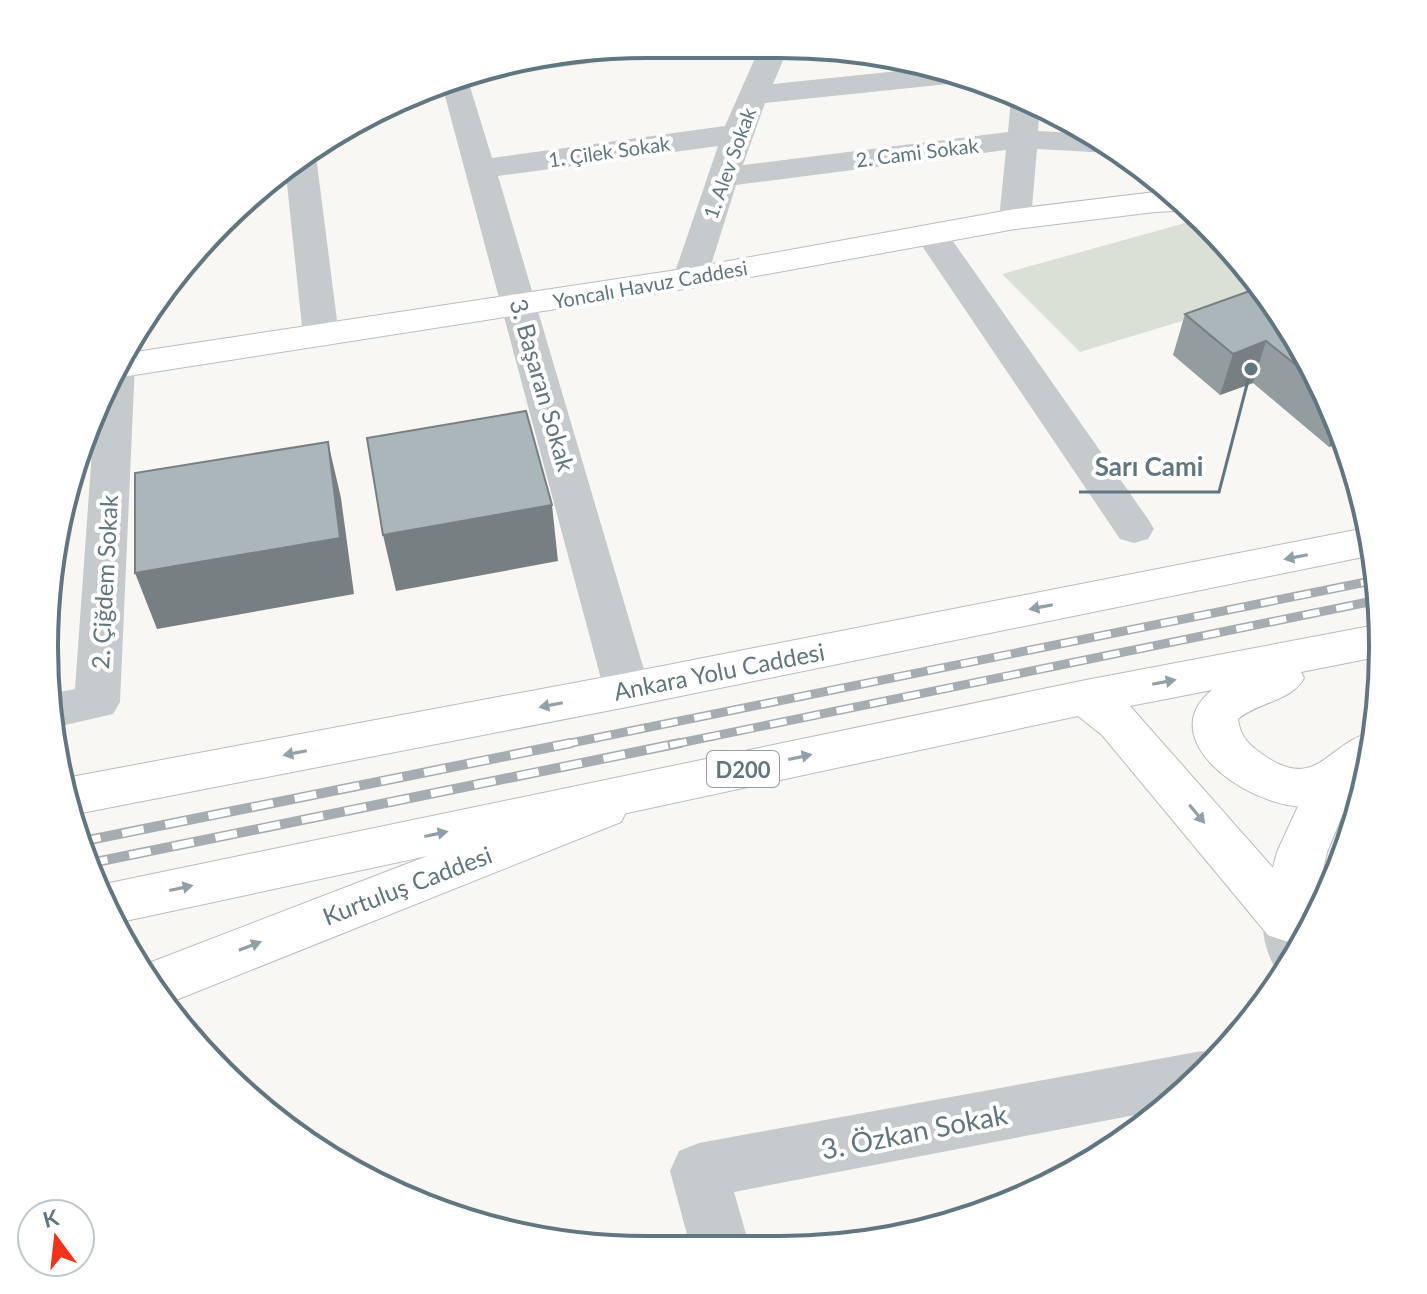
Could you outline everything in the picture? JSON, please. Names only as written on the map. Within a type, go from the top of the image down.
[{"type":"main road","name":"Yoncalı Havuz Caddesi","points":[[131,363],[521,306],[1015,219],[1166,202]]},
{"type":"main road","name":"Ankara Yolu Caddesi","points":[[77,795],[627,690],[1360,544]]},
{"type":"main road","name":"D200","points":[[116,902],[662,786],[1102,710],[1369,643]]},
{"type":"main road","points":[[1340,791],[1284,785],[1257,774],[1238,762],[1222,742],[1214,726],[1215,713],[1233,698],[1369,643]]},
{"type":"main road","points":[[1102,710],[1240,794],[1340,791]]},
{"type":"main road","points":[[1102,710],[1290,938]]},
{"type":"main road","points":[[1290,938],[1302,852],[1356,772]]},
{"type":"main road","name":"Kurtuluş Caddesi","points":[[162,981],[662,786]]},
{"type":"street","name":"1. Alev Sokak","points":[[690,278],[737,134],[770,58]]},
{"type":"street","points":[[754,95],[928,77]]},
{"type":"street","name":"3. Başaran Sokak","points":[[457,89],[627,690]]},
{"type":"street","points":[[1015,219],[1025,112]]},
{"type":"street","name":"1. Çilek Sokak","points":[[481,169],[737,134]]},
{"type":"street","name":"2. Cami Sokak","points":[[723,177],[1022,139],[1084,142]]},
{"type":"street","points":[[302,170],[321,336]]},
{"type":"street","points":[[931,234],[1134,529]]},
{"type":"street","name":"2. Çiğdem Sokak","points":[[61,709],[97,702],[114,397]]},
{"type":"street","name":"3. Özkan Sokak","points":[[717,1236],[699,1171],[1177,1082]]},
{"type":"shaded area","points":[[1187,222],[1223,259],[1255,299],[1080,352],[1002,274]]},
{"type":"building","points":[[1249,291],[1297,366],[1266,341],[1233,354],[1185,314]]},
{"type":"building","points":[[526,411],[552,505],[383,535],[367,438]]},
{"type":"building","points":[[328,442],[340,538],[135,573],[135,473]]},
{"type":"railway","points":[[561,745],[1365,582]]},
{"type":"railway","points":[[670,745],[1367,602]]},
{"type":"railway","points":[[90,840],[571,743]]},
{"type":"railway","points":[[99,861],[680,743]]},
{"type":"place","name":"Sarı Cami","points":[[1251,369]]}]
